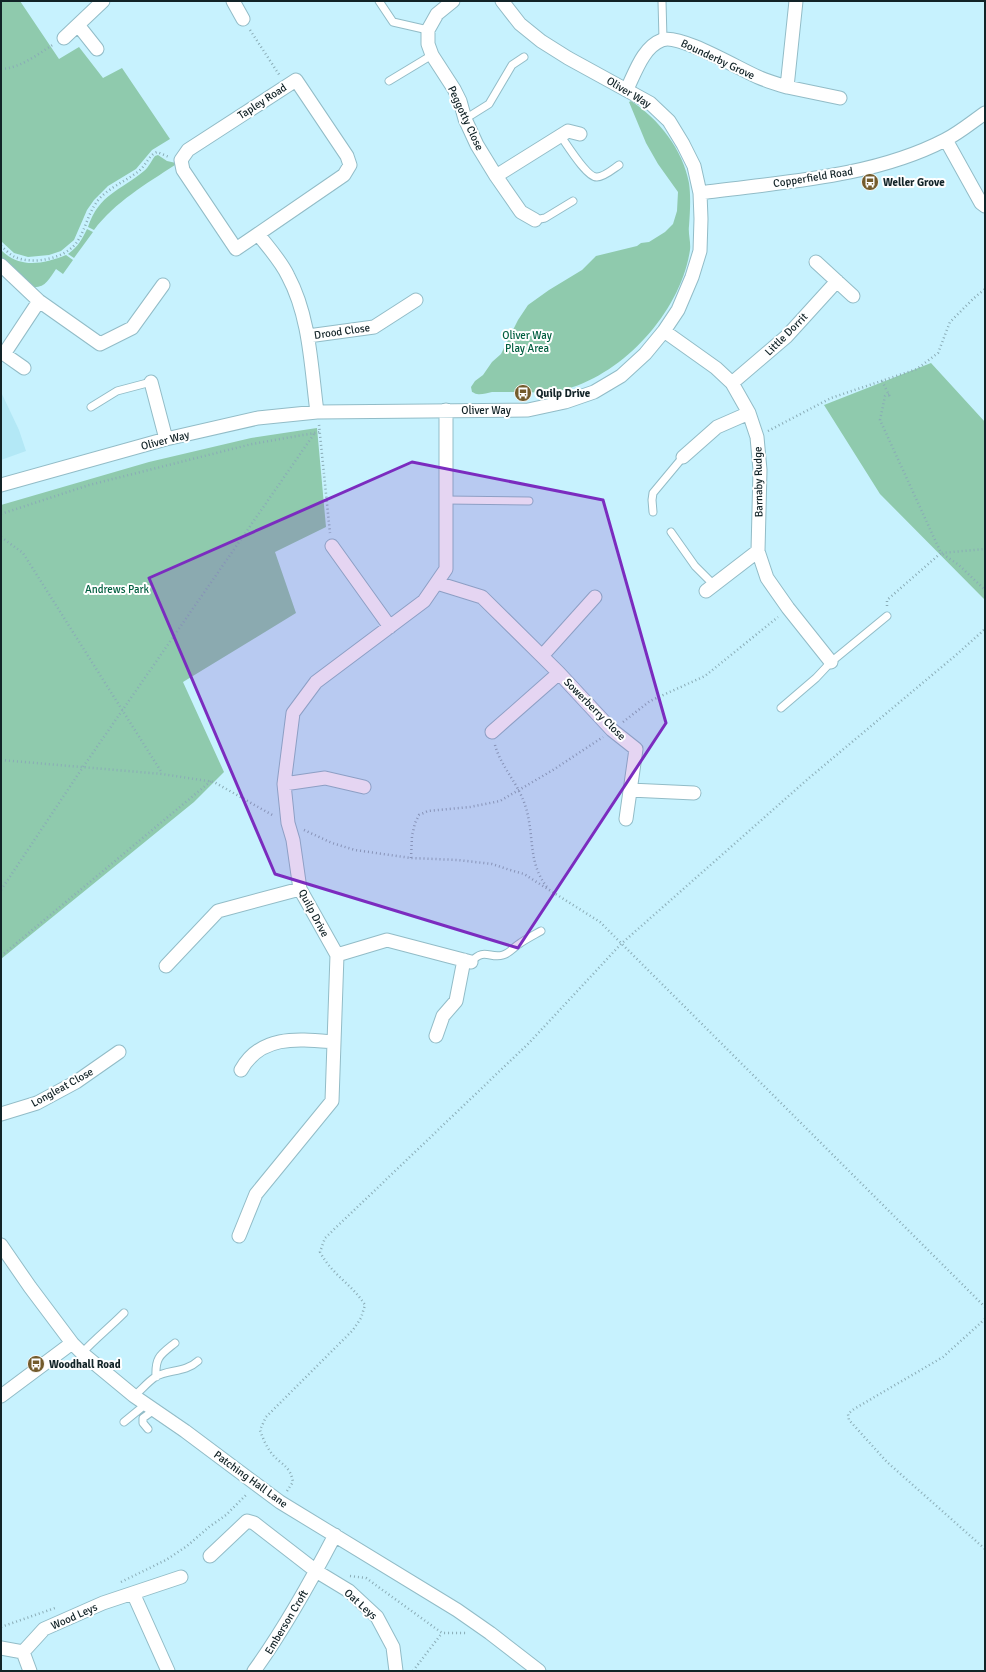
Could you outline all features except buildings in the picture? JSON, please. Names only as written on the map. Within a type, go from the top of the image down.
[{"type":"street","points":[[64,38],[103,1]]},
{"type":"street","points":[[233,1],[243,19]]},
{"type":"street","points":[[428,30],[437,14],[454,1]]},
{"type":"street","name":"Oliver Way","points":[[1,485],[166,439],[258,418],[316,412],[528,410],[565,402],[594,392],[621,376],[645,354],[664,331],[678,310],[692,277],[700,251],[700,193],[694,166],[669,121],[650,103],[627,89],[568,58],[541,41],[520,24],[502,1]]},
{"type":"street","points":[[787,87],[796,1]]},
{"type":"street","points":[[78,25],[97,49]]},
{"type":"street","name":"Peggotty Close","points":[[428,30],[428,44],[432,55],[457,95],[465,119],[477,145],[520,212],[535,220]]},
{"type":"street","points":[[627,89],[647,51],[654,44],[663,39]]},
{"type":"street","name":"Bounderby Grove","points":[[663,39],[676,40],[696,48],[759,78],[787,87],[840,98]]},
{"type":"street","name":"Tapley Road","points":[[296,80],[347,156],[350,165],[344,175],[236,249],[183,170],[181,160],[188,150],[296,80]]},
{"type":"street","name":"Copperfield Road","points":[[700,193],[840,174],[897,161],[946,140],[985,113]]},
{"type":"street","points":[[496,176],[560,135],[568,131],[580,134]]},
{"type":"street","points":[[946,140],[985,206]]},
{"type":"street","points":[[258,234],[288,275],[300,302],[308,336],[316,412]]},
{"type":"street","points":[[816,262],[853,296]]},
{"type":"street","points":[[1,265],[39,301],[100,344],[132,328],[162,285]]},
{"type":"street","name":"Little Dorrit","points":[[732,383],[787,336],[837,281]]},
{"type":"street","name":"Drood Close","points":[[308,336],[374,327],[416,300]]},
{"type":"street","points":[[24,368],[4,354],[39,301]]},
{"type":"street","name":"Barnaby Rudge","points":[[664,331],[716,368],[732,383],[749,413],[757,437],[760,470],[758,551],[767,578],[830,662]]},
{"type":"street","points":[[151,382],[166,439]]},
{"type":"street","name":"Quilp Drive","points":[[337,955],[300,889],[293,840],[288,823],[284,784],[293,713],[316,682],[424,602],[446,569],[446,410]]},
{"type":"street","points":[[683,457],[717,427],[749,413]]},
{"type":"street","points":[[332,546],[390,627]]},
{"type":"street","points":[[710,588],[758,551]]},
{"type":"street","name":"Sowerberry Close","points":[[437,583],[482,597],[559,673],[612,730],[636,749],[626,819]]},
{"type":"street","points":[[542,656],[595,598]]},
{"type":"street","name":"Sowerberry Close","points":[[492,732],[559,673]]},
{"type":"street","points":[[284,784],[325,778],[364,787]]},
{"type":"street","points":[[630,790],[694,793]]},
{"type":"street","points":[[166,966],[218,911],[300,889]]},
{"type":"street","points":[[239,1236],[256,1194],[332,1101],[337,955],[387,940],[468,961],[456,1001],[443,1016],[436,1036]]},
{"type":"street","points":[[241,1070],[245,1063],[257,1051],[271,1044],[287,1040],[334,1042]]},
{"type":"street","name":"Longleat Close","points":[[1,1114],[37,1103],[76,1082],[119,1052]]},
{"type":"street","name":"Patching Hall Lane","points":[[1,1244],[30,1287],[72,1343],[134,1396],[185,1430],[280,1502],[458,1610],[539,1671]]},
{"type":"street","points":[[1,1396],[72,1343]]},
{"type":"street","points":[[210,1556],[247,1521],[254,1523],[316,1571]]},
{"type":"street","name":"Emberson Croft","points":[[254,1671],[269,1651],[316,1571],[335,1535]]},
{"type":"street","name":"Oat Leys","points":[[316,1571],[349,1591],[377,1617],[393,1647],[396,1671]]},
{"type":"street","name":"Wood Leys","points":[[23,1652],[44,1629],[102,1603],[182,1576]]},
{"type":"street","points":[[133,1593],[168,1671]]},
{"type":"street","points":[[1,1648],[23,1652],[30,1671]]},
{"type":"lane","points":[[379,1],[393,22],[428,30]]},
{"type":"lane","points":[[662,1],[663,39]]},
{"type":"lane","points":[[389,81],[432,55]]},
{"type":"lane","points":[[465,119],[489,104],[512,65],[524,57]]},
{"type":"lane","points":[[560,135],[584,169],[592,176],[596,178],[619,165]]},
{"type":"lane","points":[[535,220],[545,218],[573,201]]},
{"type":"lane","points":[[91,407],[117,391],[151,382]]},
{"type":"lane","points":[[653,512],[653,493],[683,457]]},
{"type":"lane","points":[[446,500],[529,500]]},
{"type":"lane","points":[[671,532],[710,588]]},
{"type":"lane","points":[[781,708],[816,678],[830,662],[887,616]]},
{"type":"lane","points":[[468,961],[482,954],[502,956],[518,944],[541,931]]},
{"type":"lane","points":[[82,1353],[100,1334],[110,1327],[124,1313]]},
{"type":"lane","points":[[156,1377],[157,1360],[161,1354],[175,1343]]},
{"type":"lane","points":[[134,1396],[156,1377],[183,1370],[194,1365],[198,1361]]},
{"type":"lane","points":[[124,1422],[150,1407]]},
{"type":"lane","points":[[148,1429],[143,1423],[143,1418],[150,1407]]},
{"type":"path","points":[[243,19],[287,85]]},
{"type":"path","points":[[1,69],[20,64],[64,38]]},
{"type":"path","points":[[1,246],[14,257],[28,261],[50,258],[63,254],[77,242],[90,211],[99,199],[109,190],[139,171],[152,154],[157,152],[170,158],[181,160]]},
{"type":"path","points":[[757,437],[831,398],[917,369],[938,353],[950,322],[985,289]]},
{"type":"path","points":[[882,381],[890,395],[885,396],[880,420],[941,554],[959,566],[985,590]]},
{"type":"path","points":[[316,412],[320,432],[332,546]]},
{"type":"path","points":[[1,514],[89,485],[252,444],[320,432]]},
{"type":"path","points":[[1,890],[122,710],[314,434]]},
{"type":"path","points":[[1,537],[23,553],[162,774]]},
{"type":"path","points":[[887,616],[886,600],[941,554],[985,549]]},
{"type":"path","points":[[411,858],[412,836],[415,823],[419,815],[428,812],[470,807],[500,801],[553,770],[612,730],[650,701],[705,676],[788,608]]},
{"type":"path","points":[[280,1502],[293,1482],[291,1472],[273,1454],[263,1440],[260,1430],[266,1417],[353,1330],[362,1318],[365,1305],[359,1296],[326,1263],[320,1252],[325,1238],[529,1043],[621,944],[809,778],[985,629]]},
{"type":"path","points":[[492,732],[497,753],[519,789],[530,819],[533,856],[541,879],[549,889]]},
{"type":"path","points":[[1,760],[162,774],[211,781],[288,823],[332,843],[355,850],[411,858],[458,860],[492,864],[524,874],[600,922],[985,1306]]},
{"type":"path","points":[[1,956],[211,781]]},
{"type":"path","points":[[985,1319],[943,1357],[854,1409],[848,1414],[849,1420],[887,1462],[985,1549]]},
{"type":"path","points":[[118,1583],[166,1560],[187,1546],[226,1515],[248,1492],[260,1488]]},
{"type":"path","points":[[345,1575],[366,1578],[442,1633],[490,1633]]},
{"type":"path","points":[[1,1627],[56,1607]]},
{"type":"path","points":[[413,1671],[442,1633]]},
{"type":"highlighted area","points":[[412,462],[603,500],[666,723],[518,948],[275,874],[149,578]]},
{"type":"shaded area","points":[[1,392],[19,430],[26,451],[1,460]]},
{"type":"green space","points":[[1,1],[20,1],[59,59],[79,47],[103,78],[122,68],[170,139],[152,150],[136,169],[108,186],[94,200],[87,210],[74,240],[61,251],[49,255],[28,257],[14,253],[1,241]]},
{"type":"green space","name":"Oliver Way Play Area","points":[[631,101],[651,117],[668,136],[681,159],[689,183],[690,250],[685,273],[675,295],[663,316],[647,336],[610,369],[589,381],[555,392],[492,392],[476,394],[472,392],[471,387],[475,381],[483,375],[492,362],[501,354],[518,320],[528,305],[582,270],[596,256],[649,242],[665,232],[673,224],[677,211],[678,192],[658,164],[646,143],[629,102]]},
{"type":"green space","points":[[158,155],[167,161],[176,163],[175,165],[121,202],[94,230],[88,227],[98,207],[104,200],[144,171],[155,156]]},
{"type":"green space","points":[[87,229],[93,232],[74,258],[68,254],[77,246]]},
{"type":"green space","points":[[1,250],[8,256],[24,262],[32,263],[49,261],[66,255],[73,260],[63,274],[56,269],[49,280],[43,285],[31,287],[1,258]]},
{"type":"green space","points":[[931,363],[985,422],[985,600],[880,494],[824,405]]},
{"type":"green space","name":"Andrews Park","points":[[317,428],[326,527],[275,552],[296,613],[183,682],[224,772],[194,802],[1,959],[1,505],[149,462],[251,438]]},
{"type":"place","name":"Weller Grove","points":[[870,182]]},
{"type":"place","name":"Quilp Drive","points":[[523,393]]},
{"type":"place","name":"Woodhall Road","points":[[36,1364]]}]
